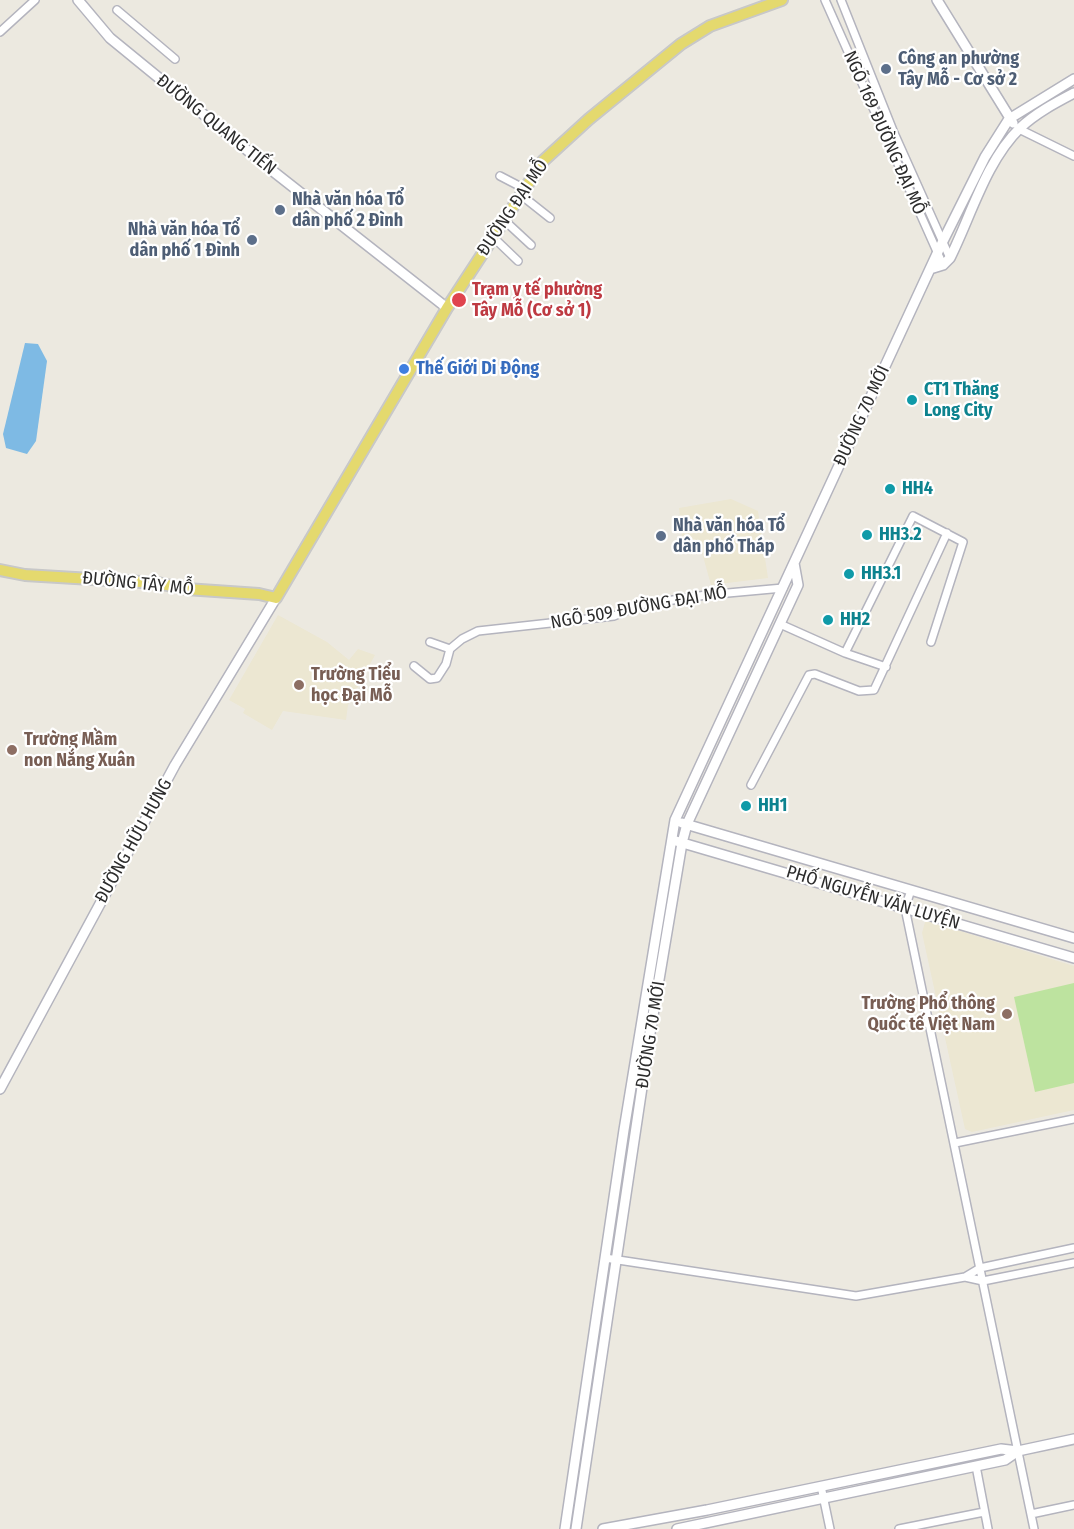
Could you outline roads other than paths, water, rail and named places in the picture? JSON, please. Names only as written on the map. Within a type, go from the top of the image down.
[{"type":"main road","name":"ĐƯỜNG ĐẠI MỖ","points":[[276,598],[447,309],[543,160],[681,44],[710,26],[783,0]]},
{"type":"main road","name":"ĐƯỜNG TÂY MỖ","points":[[0,570],[25,575],[158,583],[186,589],[259,594],[276,598]]},
{"type":"street","points":[[0,32],[35,0]]},
{"type":"street","name":"ĐƯỜNG QUANG TIẾN","points":[[78,0],[110,38],[447,309]]},
{"type":"street","name":"NGÕ 169 ĐƯỜNG ĐẠI MỖ","points":[[825,0],[938,254],[947,262]]},
{"type":"street","name":"NGÕ 169 ĐƯỜNG ĐẠI MỖ","points":[[841,0],[894,133],[942,243],[947,262]]},
{"type":"street","points":[[937,0],[1009,119],[1019,129],[1074,156]]},
{"type":"street","points":[[117,10],[176,59]]},
{"type":"street","name":"ĐƯỜNG 70 MỚI","points":[[576,1529],[616,1260],[675,820],[942,243],[985,158],[1009,119],[1074,79]]},
{"type":"street","points":[[930,269],[947,262],[1001,153],[1019,129],[1039,113],[1074,93]]},
{"type":"street","points":[[500,176],[523,192],[550,218]]},
{"type":"street","points":[[504,220],[531,245]]},
{"type":"street","points":[[493,237],[518,261]]},
{"type":"street","points":[[845,652],[913,516],[963,542],[931,642]]},
{"type":"street","points":[[751,785],[809,675],[815,674],[858,691],[874,690],[947,533]]},
{"type":"street","name":"ĐƯỜNG 70 MỚI","points":[[646,1026],[687,824],[798,585],[794,563]]},
{"type":"street","name":"NGÕ 509 ĐƯỜNG ĐẠI MỖ","points":[[450,650],[462,639],[478,631],[614,616],[640,605],[706,595],[783,588]]},
{"type":"street","name":"ĐƯỜNG HỮU HƯNG","points":[[0,1089],[175,765],[276,598]]},
{"type":"street","points":[[780,624],[886,667]]},
{"type":"street","points":[[414,666],[430,679],[437,678],[446,664],[450,650],[430,642]]},
{"type":"street","name":"PHỐ NGUYỄN VĂN LUYỆN","points":[[675,820],[1074,938]]},
{"type":"street","name":"PHỐ NGUYỄN VĂN LUYỆN","points":[[671,838],[1071,957]]},
{"type":"street","points":[[911,890],[905,908],[1034,1529]]},
{"type":"street","points":[[1071,957],[1074,938]]},
{"type":"street","points":[[565,1529],[605,1258],[646,1026]]},
{"type":"street","points":[[955,1143],[1074,1119]]},
{"type":"street","points":[[605,1258],[856,1296],[964,1277],[980,1268],[1074,1248]]},
{"type":"street","points":[[964,1277],[983,1281],[1074,1263]]},
{"type":"street","points":[[677,1529],[1005,1460],[1018,1452],[1074,1439]]},
{"type":"street","points":[[603,1529],[1001,1449],[1018,1452]]},
{"type":"street","points":[[976,1466],[988,1529]]},
{"type":"street","points":[[821,1486],[830,1529]]},
{"type":"street","points":[[1031,1514],[1074,1505]]},
{"type":"street","points":[[899,1529],[984,1512]]},
{"type":"street","points":[[947,1519],[949,1529]]},
{"type":"water","points":[[25,343],[38,344],[47,361],[36,441],[27,454],[6,448],[3,434]]},
{"type":"place","name":"Công an phường Tây Mỗ - Cơ sở 2","points":[[886,69]]},
{"type":"place","name":"Nhà văn hóa Tổ dân phố 2 Đình","points":[[280,210]]},
{"type":"place","name":"Nhà văn hóa Tổ dân phố 1 Đình","points":[[252,240]]},
{"type":"place","name":"Trạm y tế phường Tây Mỗ (Cơ sở 1)","points":[[459,300]]},
{"type":"place","name":"Thế Giới Di Động","points":[[404,369]]},
{"type":"place","name":"CT1 Thăng Long City","points":[[912,400]]},
{"type":"place","name":"HH4","points":[[890,489]]},
{"type":"place","name":"HH3.2","points":[[867,535]]},
{"type":"place","name":"Nhà văn hóa Tổ dân phố Tháp","points":[[661,536]]},
{"type":"place","name":"HH3.1","points":[[849,574]]},
{"type":"place","name":"HH2","points":[[828,620]]},
{"type":"place","name":"Trường Tiểu học Đại Mỗ","points":[[299,685]]},
{"type":"place","name":"Trường Mầm non Nắng Xuân","points":[[12,750]]},
{"type":"place","name":"HH1","points":[[746,806]]},
{"type":"place","name":"Trường Phổ thông Quốc tế Việt Nam","points":[[1007,1014]]}]
